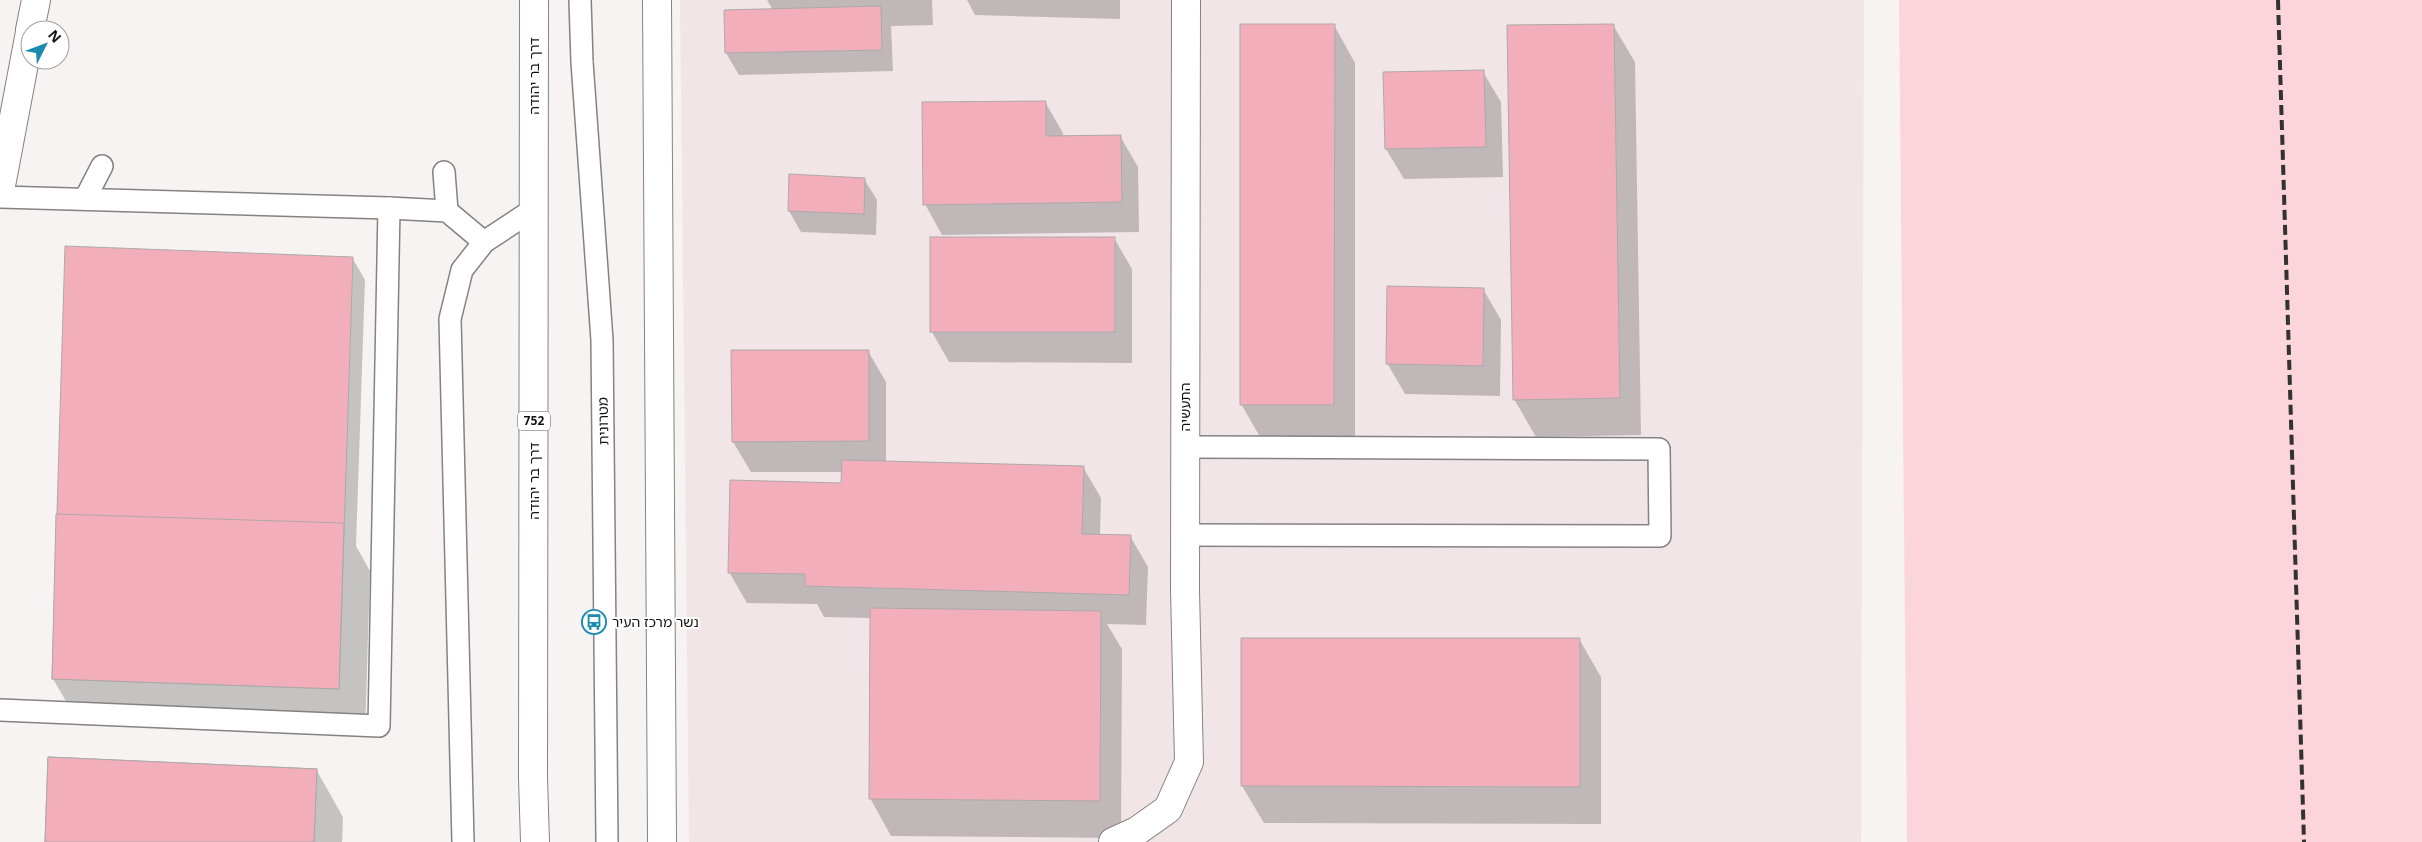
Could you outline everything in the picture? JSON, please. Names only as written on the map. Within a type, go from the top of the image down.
[{"type":"main road","points":[[32,20],[36,0]]},
{"type":"main road","name":"דרך בר יהודה","points":[[534,0],[533,778],[536,842]]},
{"type":"main road","points":[[656,0],[662,842]]},
{"type":"main road","name":"התעשיה","points":[[1113,842],[1137,831],[1168,809],[1188,762],[1185,535],[1186,0]]},
{"type":"main road","points":[[0,192],[23,70]]},
{"type":"lane","name":"מטרונית","points":[[580,0],[582,62],[602,340],[607,842]]},
{"type":"lane","points":[[85,199],[102,166]]},
{"type":"lane","points":[[444,172],[446,210]]},
{"type":"lane","points":[[0,197],[446,210],[484,242]]},
{"type":"lane","points":[[0,710],[379,726],[388,208]]},
{"type":"lane","points":[[463,842],[450,319],[462,270],[484,242],[534,209]]},
{"type":"lane","points":[[1185,535],[1660,536],[1659,449],[1186,447]]},
{"type":"shaded area","points":[[680,0],[1864,0],[1861,842],[689,842]]},
{"type":"shaded area","points":[[1899,0],[2422,0],[2422,842],[1907,842]]},
{"type":"building","points":[[881,6],[882,50],[725,53],[724,10]]},
{"type":"building","points":[[1240,24],[1335,24],[1334,405],[1240,405]]},
{"type":"building","points":[[1614,24],[1620,398],[1513,400],[1507,25]]},
{"type":"building","points":[[1484,70],[1486,147],[1385,149],[1383,72]]},
{"type":"building","points":[[1046,101],[1046,136],[1121,135],[1122,202],[923,205],[922,102]]},
{"type":"building","points":[[789,174],[865,178],[864,214],[788,211]]},
{"type":"building","points":[[930,237],[1115,237],[1115,332],[930,332]]},
{"type":"building","points":[[65,246],[353,257],[339,689],[52,679]]},
{"type":"building","points":[[1387,286],[1484,288],[1483,366],[1386,364]]},
{"type":"building","points":[[731,350],[869,350],[869,441],[732,442]]},
{"type":"building","points":[[842,460],[1084,466],[1082,534],[1131,535],[1129,595],[805,586],[805,574],[728,573],[730,480],[841,483]]},
{"type":"building","points":[[56,514],[344,523],[339,689],[52,679]]},
{"type":"building","points":[[870,608],[1101,611],[1100,801],[869,799]]},
{"type":"building","points":[[1241,638],[1580,638],[1580,787],[1241,786]]},
{"type":"building","points":[[48,757],[317,769],[314,842],[45,842]]},
{"type":"building","points":[[48,757],[317,769],[314,842],[45,842]]},
{"type":"railway","points":[[2278,0],[2304,842]]},
{"type":"place","name":"נשר מרכז העיר","points":[[594,622]]}]
